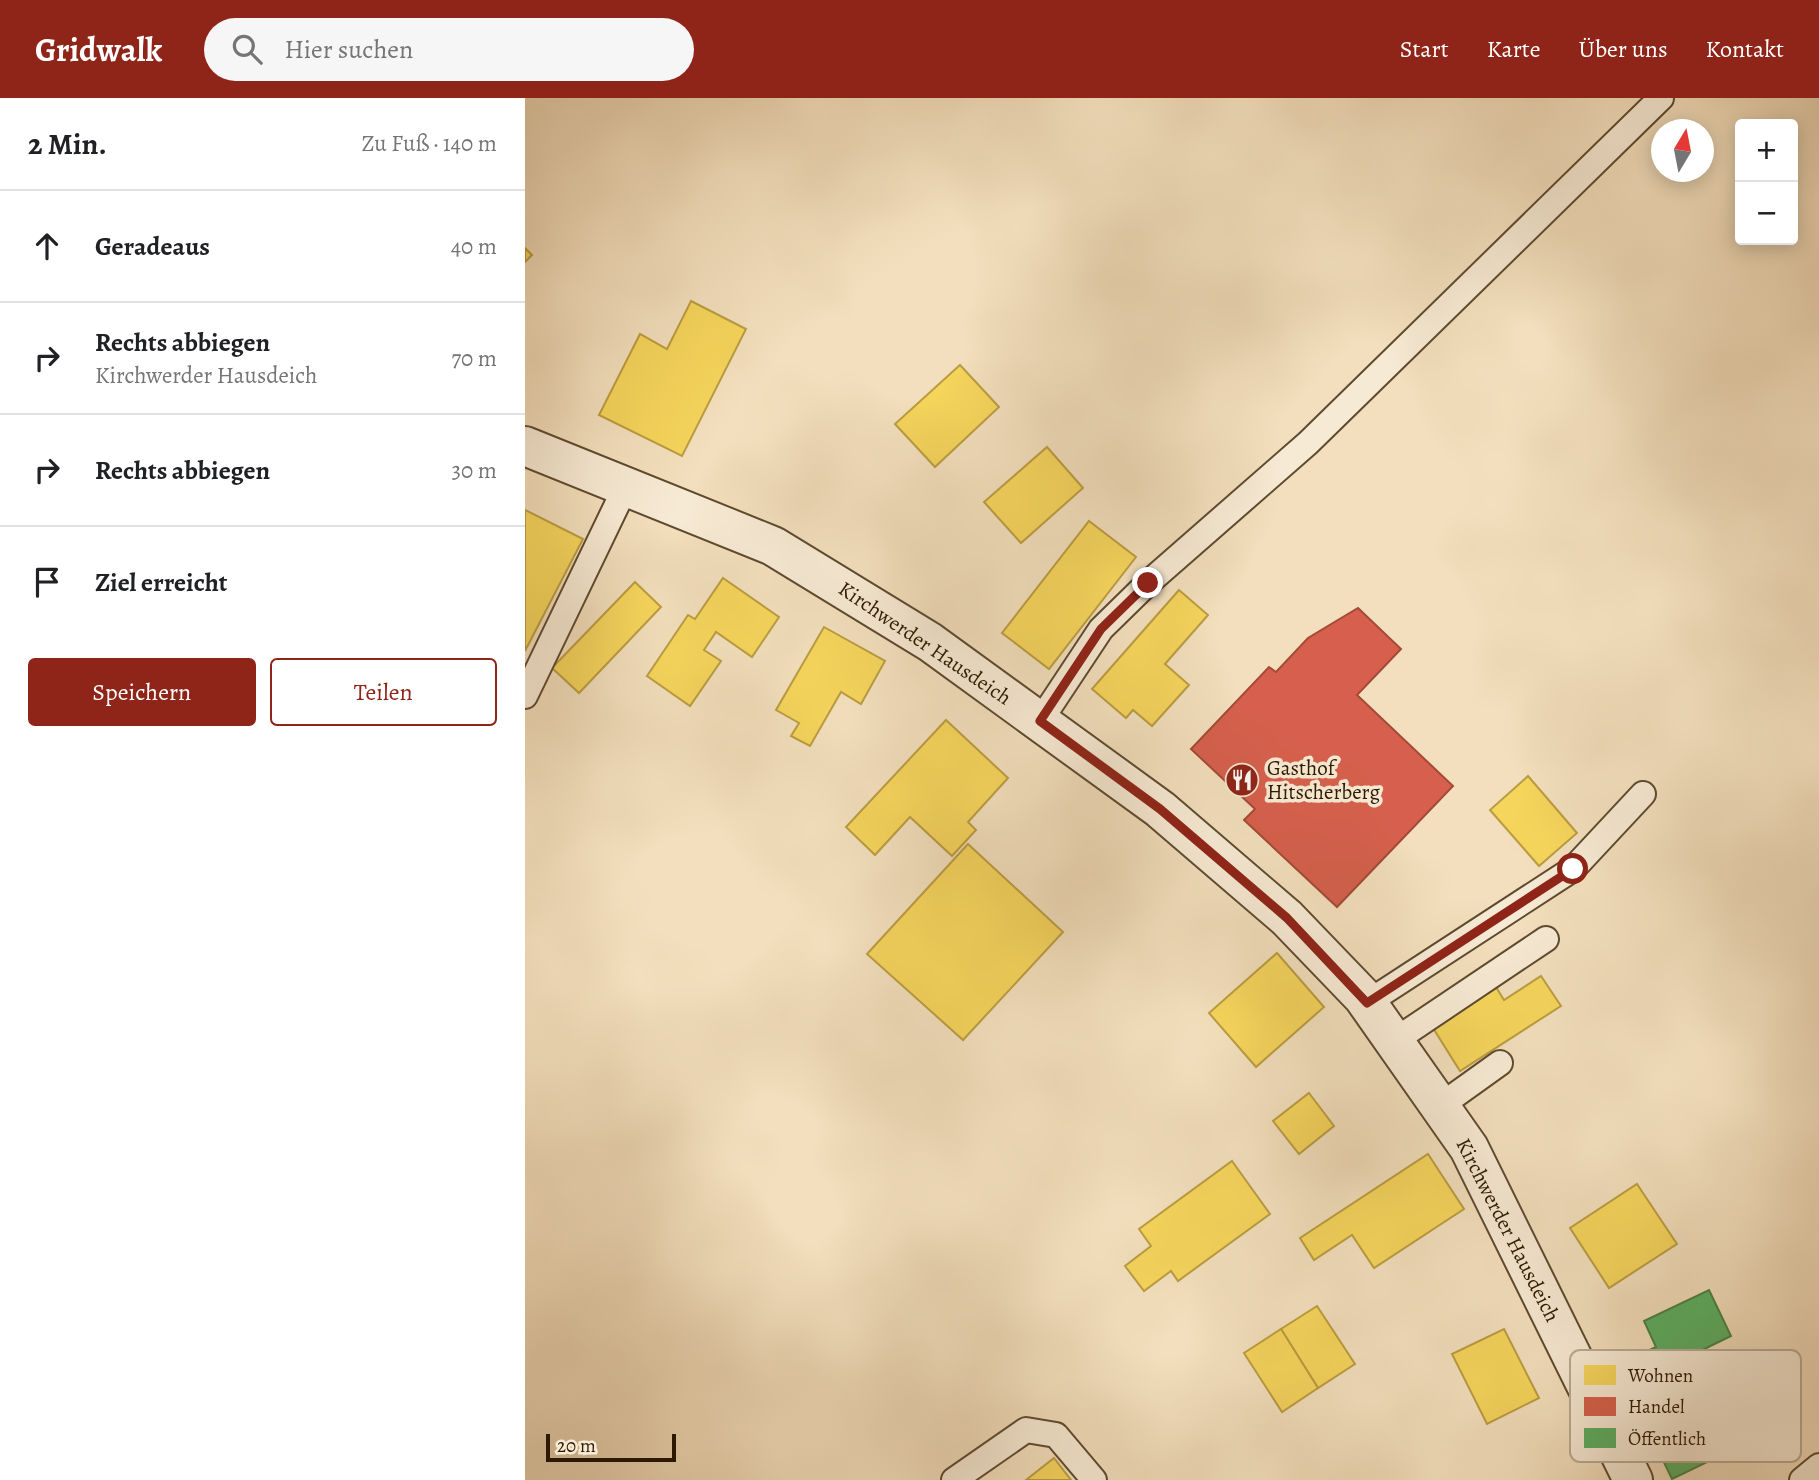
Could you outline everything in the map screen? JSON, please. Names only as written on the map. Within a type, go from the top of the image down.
[{"type":"street","name":"Kirchwerder Hausdeich","points":[[525,446],[773,546],[930,642],[1160,809],[1287,918],[1367,1003],[1469,1148],[1570,1352]]},
{"type":"street","name":"Kirchwerder Hausdeich","points":[[1624,1462],[1633,1480]]},
{"type":"lane","points":[[1040,721],[1101,629],[1148,583],[1308,443],[1661,98]]},
{"type":"lane","points":[[525,696],[626,486]]},
{"type":"lane","points":[[1367,1003],[1573,869],[1643,794]]},
{"type":"lane","points":[[1394,1041],[1546,939]]},
{"type":"lane","points":[[1440,1106],[1500,1063]]},
{"type":"lane","points":[[954,1480],[1026,1430],[1056,1435],[1094,1480]]},
{"type":"lane","points":[[1803,1480],[1819,1466]]},
{"type":"building: Wohnen","points":[[525,248],[532,255],[525,262]]},
{"type":"building: Wohnen","points":[[691,301],[746,329],[682,456],[599,415],[640,334],[667,349]]},
{"type":"building: Wohnen","points":[[960,365],[999,407],[935,467],[895,424]]},
{"type":"building: Wohnen","points":[[1047,447],[1083,488],[1021,543],[984,502]]},
{"type":"building: Wohnen","points":[[525,510],[583,539],[525,651]]},
{"type":"building: Wohnen","points":[[1089,521],[1136,557],[1049,669],[1002,633]]},
{"type":"building: Wohnen","points":[[723,578],[779,617],[752,657],[716,632],[704,650],[721,661],[690,706],[647,676],[688,615],[695,619]]},
{"type":"building: Wohnen","points":[[635,582],[661,607],[579,693],[552,668]]},
{"type":"building: Wohnen","points":[[1179,590],[1208,615],[1165,664],[1189,685],[1152,726],[1133,710],[1126,718],[1092,689]]},
{"type":"building: Wohnen","points":[[824,627],[885,661],[861,704],[841,692],[810,746],[791,736],[799,723],[776,710]]},
{"type":"building: Wohnen","points":[[946,720],[1008,778],[968,822],[976,830],[952,856],[910,817],[875,855],[846,827]]},
{"type":"building: Wohnen","points":[[1528,776],[1577,833],[1539,866],[1490,810]]},
{"type":"building: Wohnen","points":[[968,844],[1063,932],[963,1040],[867,954]]},
{"type":"building: Wohnen","points":[[1277,953],[1324,1007],[1256,1067],[1209,1013]]},
{"type":"building: Wohnen","points":[[1541,976],[1561,1006],[1460,1071],[1433,1028],[1496,987],[1504,1000]]},
{"type":"building: Wohnen","points":[[1309,1093],[1334,1126],[1299,1154],[1273,1121]]},
{"type":"building: Wohnen","points":[[1428,1154],[1464,1209],[1374,1268],[1352,1235],[1314,1260],[1300,1238]]},
{"type":"building: Wohnen","points":[[1232,1161],[1270,1214],[1178,1281],[1171,1271],[1144,1291],[1125,1266],[1151,1246],[1139,1229]]},
{"type":"building: Wohnen","points":[[1637,1184],[1677,1244],[1609,1288],[1570,1228]]},
{"type":"building: Wohnen","points":[[1317,1306],[1355,1364],[1318,1388],[1281,1329]]},
{"type":"building: Wohnen","points":[[1281,1329],[1318,1388],[1282,1412],[1244,1353]]},
{"type":"building: Wohnen","points":[[1504,1329],[1539,1398],[1487,1424],[1452,1354]]},
{"type":"building: Wohnen","points":[[1054,1458],[1071,1480],[1026,1480]]},
{"type":"building: Handel","points":[[1358,608],[1401,649],[1357,695],[1453,786],[1337,907],[1244,820],[1255,809],[1191,749],[1269,667],[1276,672],[1308,638]]},
{"type":"building: Öffentlich","points":[[1709,1290],[1731,1336],[1702,1350],[1650,1350],[1656,1347],[1644,1321]]},
{"type":"building: Öffentlich","points":[[1664,1462],[1707,1462],[1672,1479]]},
{"type":"place","name":"Gasthof Hitscherberg","points":[[1242,780]]},
{"type":"route","points":[[1148,583],[1101,629],[1040,721],[1160,809],[1287,918],[1367,1003],[1573,869]]}]
